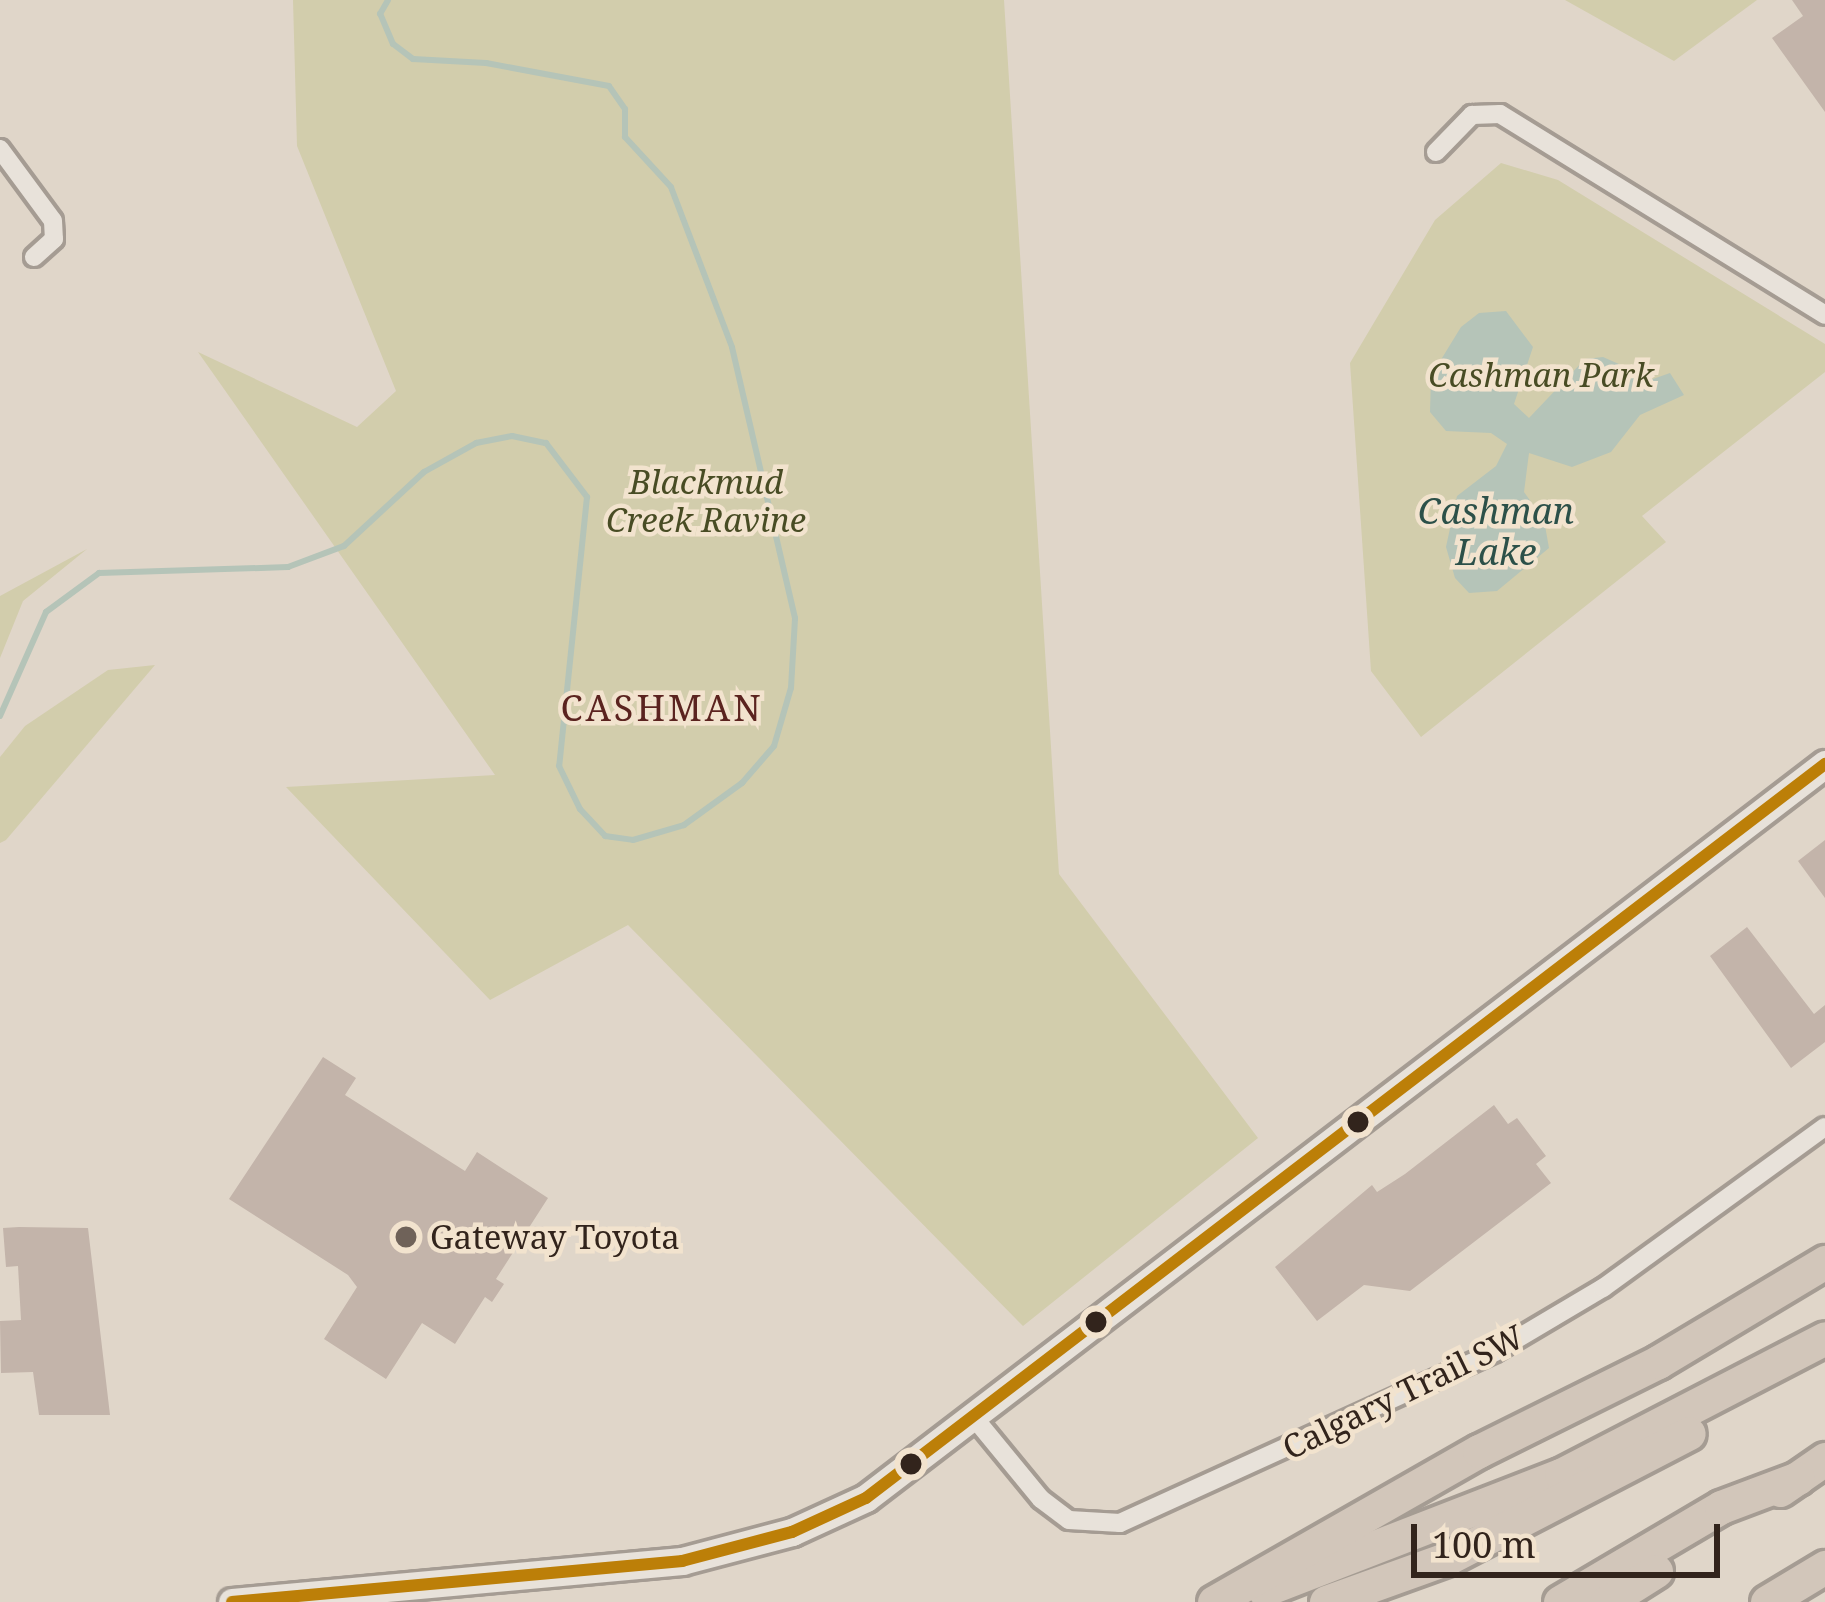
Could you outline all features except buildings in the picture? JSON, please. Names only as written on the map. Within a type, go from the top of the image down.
[{"type":"highway","points":[[1214,1602],[1479,1450],[1658,1362],[1825,1262]]},
{"type":"highway","points":[[1226,1602],[1461,1519],[1689,1413],[1825,1338]]},
{"type":"highway","points":[[1327,1602],[1448,1558],[1625,1470],[1825,1354]]},
{"type":"highway","points":[[1560,1602],[1721,1508],[1812,1468]]},
{"type":"highway","points":[[1607,1602],[1812,1468]]},
{"type":"highway","points":[[1767,1602],[1825,1567]]},
{"type":"street","points":[[1436,152],[1472,115],[1500,114],[1825,315]]},
{"type":"street","points":[[0,149],[53,220],[54,239],[34,256]]},
{"type":"street","points":[[232,1602],[682,1561],[752,1545],[866,1498],[976,1420],[1825,764]]},
{"type":"street","name":"Calgary Trail SW","points":[[976,1420],[1041,1499],[1069,1520],[1120,1522],[1495,1352],[1603,1288],[1825,1127]]},
{"type":"green space","name":"Blackmud Creek Ravine","points":[[293,0],[1004,0],[1059,874],[1258,1138],[1023,1326],[628,925],[490,1000],[286,787],[495,775],[198,352],[357,427],[396,391],[297,146]]},
{"type":"green space","points":[[1565,0],[1757,0],[1674,61]]},
{"type":"green space","name":"Cashman Park","points":[[1501,163],[1558,180],[1825,344],[1825,372],[1642,516],[1666,542],[1421,737],[1371,671],[1350,363],[1435,220]]},
{"type":"green space","points":[[87,549],[23,601],[0,658],[0,596]]},
{"type":"green space","points":[[155,665],[0,843],[0,757],[25,726],[108,670]]},
{"type":"water","name":"Cashman Lake","points":[[1506,311],[1533,347],[1514,404],[1529,418],[1585,359],[1603,357],[1653,379],[1670,373],[1684,395],[1640,415],[1611,452],[1572,467],[1529,453],[1524,492],[1544,520],[1549,548],[1497,591],[1469,593],[1455,578],[1446,547],[1457,496],[1496,466],[1507,444],[1491,433],[1446,431],[1430,412],[1431,376],[1461,327],[1479,313]]},
{"type":"waterway","points":[[0,716],[46,612],[99,573],[288,567],[344,546],[424,472],[476,443],[512,436],[546,443],[587,497],[559,766],[580,809],[605,836],[633,840],[684,825],[742,783],[774,746],[791,688],[795,618],[732,347],[671,187],[625,137],[625,109],[609,86],[486,63],[413,59],[393,44],[380,14],[388,0]]},
{"type":"transit line","points":[[232,1602],[682,1561],[792,1532],[866,1498],[1825,764]]},
{"type":"place","name":"Gateway Toyota","points":[[406,1237]]},
{"type":"district","name":"CASHMAN","points":[[662,708]]}]
